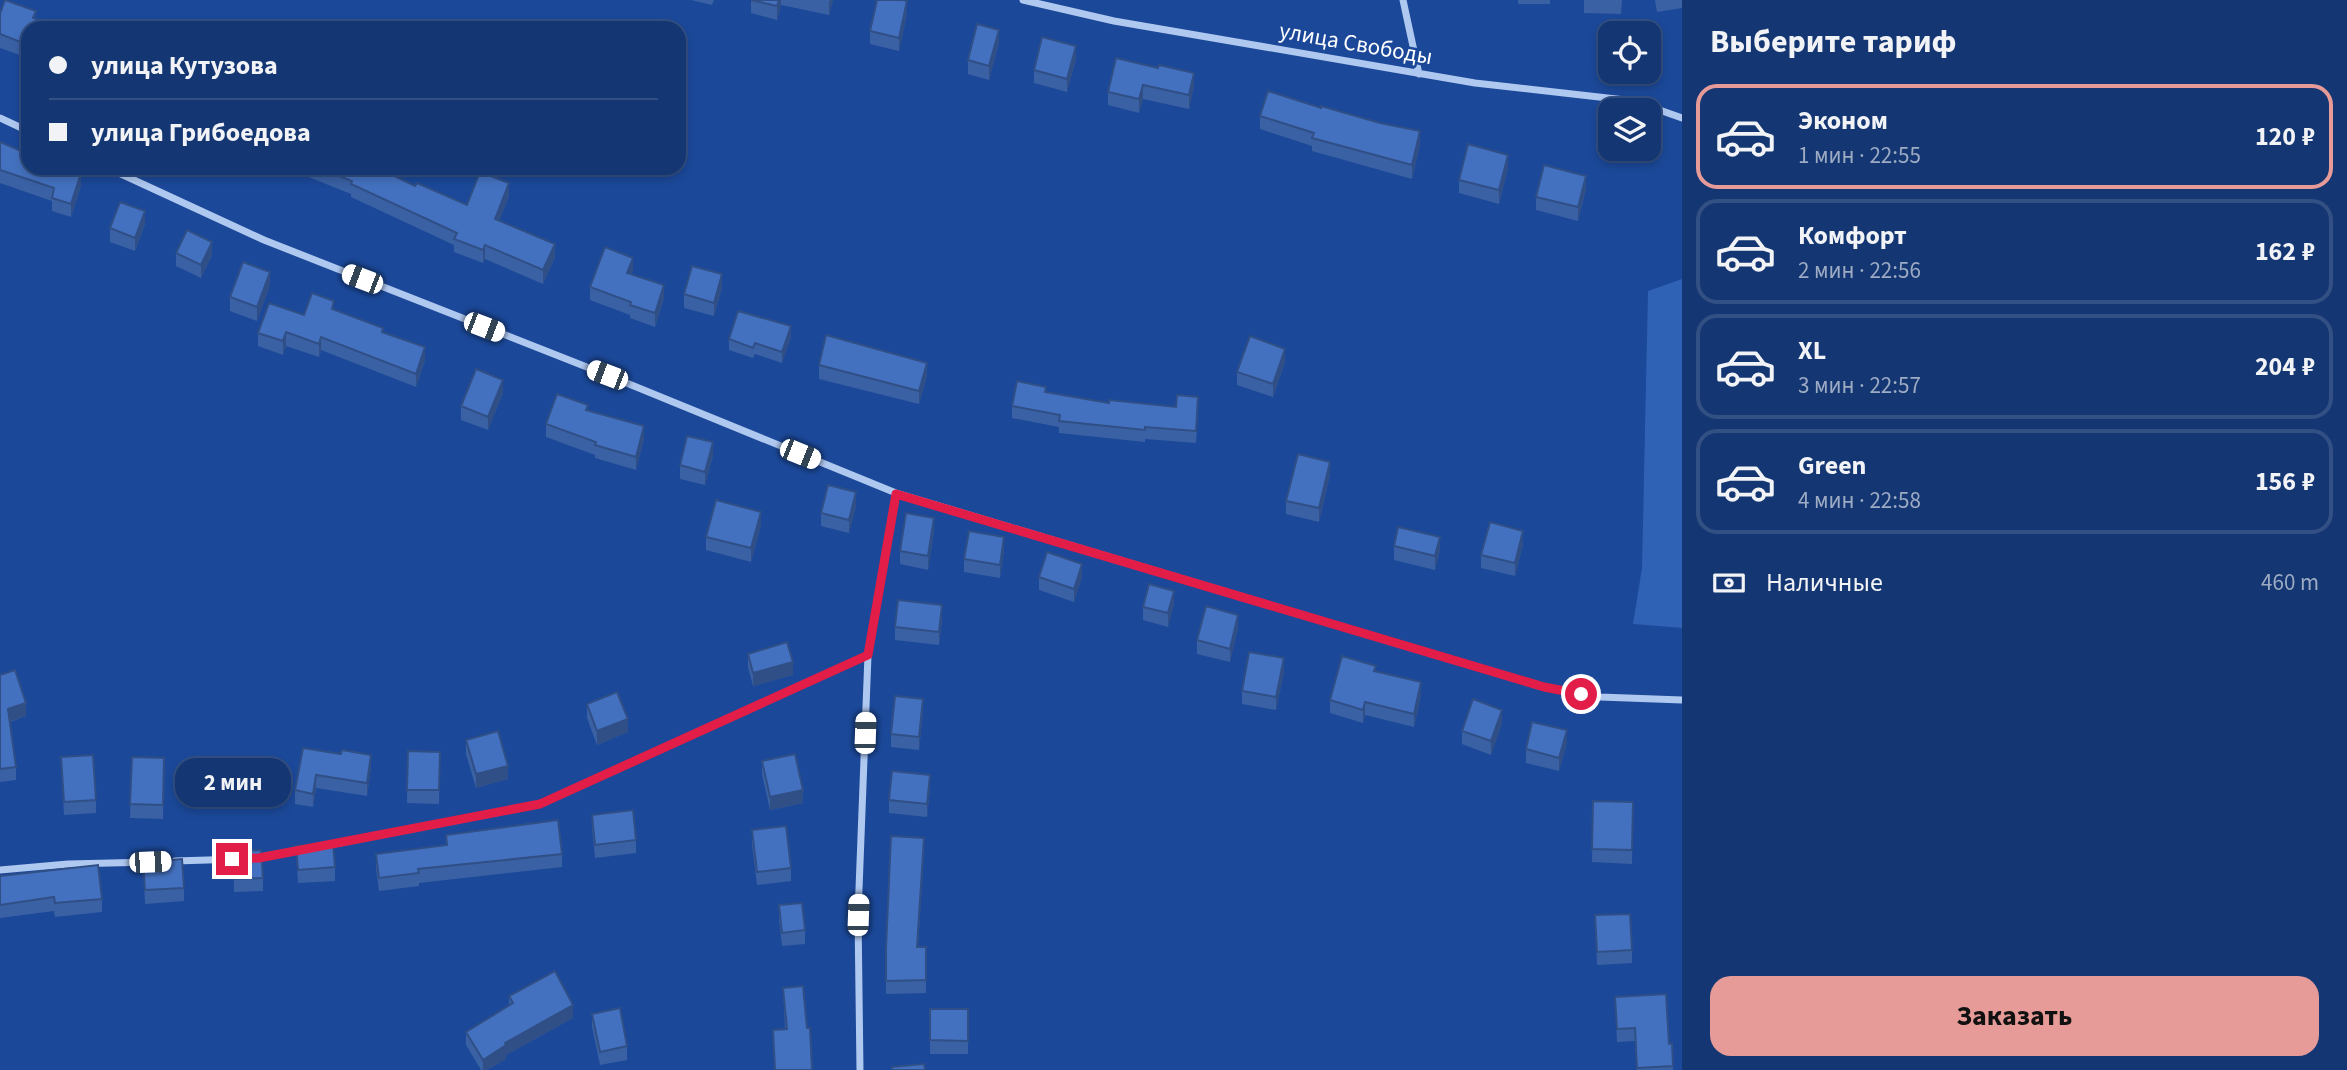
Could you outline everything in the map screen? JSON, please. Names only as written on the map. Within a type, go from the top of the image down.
[{"type":"street","name":"улица Свободы","points":[[1023,0],[1114,21],[1419,74],[1634,101],[1682,118]]},
{"type":"street","points":[[1403,0],[1419,74]]},
{"type":"street","points":[[0,118],[21,128]]},
{"type":"street","points":[[123,175],[264,240],[607,375],[896,494],[1544,687],[1600,697],[1682,700]]},
{"type":"street","points":[[860,1070],[858,915],[868,655],[896,494]]},
{"type":"street","points":[[0,870],[68,864],[259,858],[540,804],[868,655]]},
{"type":"shaded area","points":[[1682,279],[1682,628],[1633,624],[1642,568],[1648,291]]},
{"type":"building","points":[[5,0],[36,11],[33,18],[42,21],[21,21],[21,42],[0,34],[0,14]]},
{"type":"building","points":[[751,0],[779,0],[777,6]]},
{"type":"building","points":[[877,0],[907,1],[899,38],[870,31]]},
{"type":"building","points":[[977,24],[999,30],[989,66],[968,60]]},
{"type":"building","points":[[1042,37],[1076,46],[1067,79],[1034,70]]},
{"type":"building","points":[[1116,58],[1194,73],[1189,95],[1143,85],[1139,99],[1108,92]]},
{"type":"building","points":[[1268,91],[1321,108],[1420,131],[1412,165],[1312,138],[1314,133],[1260,116]]},
{"type":"building","points":[[0,142],[21,151],[21,175],[80,175],[71,204],[52,198],[54,188],[0,170]]},
{"type":"building","points":[[1468,144],[1508,155],[1499,190],[1459,180]]},
{"type":"building","points":[[1544,165],[1586,176],[1578,207],[1536,197]]},
{"type":"building","points":[[336,175],[392,175],[467,205],[479,175],[488,175],[509,183],[495,219],[555,244],[543,270],[485,245],[483,250],[454,239],[457,233],[351,184],[352,181]]},
{"type":"building","points":[[120,202],[145,211],[135,238],[110,228]]},
{"type":"building","points":[[187,230],[212,242],[201,265],[176,253]]},
{"type":"building","points":[[605,247],[633,258],[627,273],[664,285],[655,313],[590,287]]},
{"type":"building","points":[[243,262],[270,272],[257,307],[230,297]]},
{"type":"building","points":[[692,266],[722,274],[714,303],[684,294]]},
{"type":"building","points":[[312,293],[334,301],[332,309],[383,328],[382,332],[425,347],[416,374],[321,337],[319,344],[286,332],[283,341],[258,333],[269,303],[304,315]]},
{"type":"building","points":[[738,311],[791,326],[782,352],[755,343],[753,348],[729,339]]},
{"type":"building","points":[[826,335],[927,363],[919,391],[819,365]]},
{"type":"building","points":[[1250,336],[1285,349],[1273,384],[1237,372]]},
{"type":"building","points":[[476,369],[503,380],[488,417],[461,406]]},
{"type":"building","points":[[1017,381],[1046,387],[1045,392],[1109,403],[1109,400],[1176,407],[1177,395],[1198,397],[1196,431],[1145,427],[1145,430],[1059,421],[1060,415],[1012,406]]},
{"type":"building","points":[[557,394],[588,405],[586,410],[644,426],[636,457],[595,445],[596,442],[546,424]]},
{"type":"building","points":[[687,436],[713,442],[705,472],[680,465]]},
{"type":"building","points":[[1298,454],[1330,462],[1319,508],[1286,501]]},
{"type":"building","points":[[828,485],[856,492],[849,520],[821,513]]},
{"type":"building","points":[[716,500],[761,512],[751,548],[706,537]]},
{"type":"building","points":[[906,513],[934,518],[928,556],[900,551]]},
{"type":"building","points":[[1490,522],[1523,531],[1515,563],[1481,555]]},
{"type":"building","points":[[1398,527],[1440,537],[1435,556],[1394,546]]},
{"type":"building","points":[[969,531],[1004,537],[1000,565],[964,559]]},
{"type":"building","points":[[1047,552],[1082,564],[1074,589],[1039,577]]},
{"type":"building","points":[[1149,584],[1174,591],[1168,613],[1143,607]]},
{"type":"building","points":[[898,600],[942,605],[939,632],[895,627]]},
{"type":"building","points":[[1206,606],[1238,615],[1230,649],[1197,640]]},
{"type":"building","points":[[787,642],[793,662],[753,673],[748,654]]},
{"type":"building","points":[[1249,652],[1284,658],[1276,697],[1242,691]]},
{"type":"building","points":[[1342,656],[1376,666],[1374,671],[1421,682],[1414,714],[1365,702],[1363,710],[1330,700]]},
{"type":"building","points":[[15,670],[26,703],[8,709],[16,767],[0,769],[0,675]]},
{"type":"building","points":[[617,692],[628,719],[597,731],[587,704]]},
{"type":"building","points":[[895,696],[923,699],[919,737],[891,734]]},
{"type":"building","points":[[1473,699],[1502,710],[1491,741],[1462,731]]},
{"type":"building","points":[[1532,722],[1567,730],[1559,758],[1526,749]]},
{"type":"building","points":[[498,731],[508,766],[476,774],[466,740]]},
{"type":"building","points":[[303,748],[371,755],[367,783],[316,775],[313,794],[295,790]]},
{"type":"building","points":[[408,751],[440,752],[439,790],[407,790]]},
{"type":"building","points":[[795,754],[803,790],[770,797],[762,761]]},
{"type":"building","points":[[93,755],[96,800],[64,802],[61,757]]},
{"type":"building","points":[[132,757],[164,758],[163,805],[130,804]]},
{"type":"building","points":[[892,771],[930,775],[927,804],[889,800]]},
{"type":"building","points":[[1593,801],[1633,802],[1632,850],[1592,849]]},
{"type":"building","points":[[633,810],[636,840],[595,845],[592,815]]},
{"type":"building","points":[[558,820],[562,854],[418,869],[419,873],[379,878],[376,854],[447,845],[446,835]]},
{"type":"building","points":[[786,826],[791,868],[757,872],[752,830]]},
{"type":"building","points":[[891,836],[924,838],[917,947],[926,947],[926,980],[886,981]]},
{"type":"building","points":[[333,844],[335,867],[298,870],[296,846]]},
{"type":"building","points":[[261,850],[263,878],[234,879],[233,852]]},
{"type":"building","points":[[182,859],[184,888],[145,890],[143,862]]},
{"type":"building","points":[[98,865],[102,899],[55,903],[54,897],[0,905],[0,876]]},
{"type":"building","points":[[802,903],[805,930],[782,933],[779,905]]},
{"type":"building","points":[[1630,914],[1632,950],[1597,952],[1595,915]]},
{"type":"building","points":[[555,971],[573,1005],[505,1043],[506,1045],[483,1060],[466,1032],[513,1003],[509,996]]},
{"type":"building","points":[[803,986],[807,1028],[810,1028],[812,1070],[775,1070],[773,1030],[787,1029],[783,988]]},
{"type":"building","points":[[1666,994],[1673,1066],[1637,1068],[1635,1028],[1617,1029],[1615,997]]},
{"type":"building","points":[[620,1008],[627,1046],[600,1052],[592,1014]]},
{"type":"building","points":[[930,1009],[968,1009],[968,1041],[930,1040]]},
{"type":"building","points":[[924,1064],[925,1070],[892,1070],[892,1067]]},
{"type":"route","points":[[232,859],[259,858],[540,804],[868,655],[896,494],[1544,687],[1581,694]]}]
